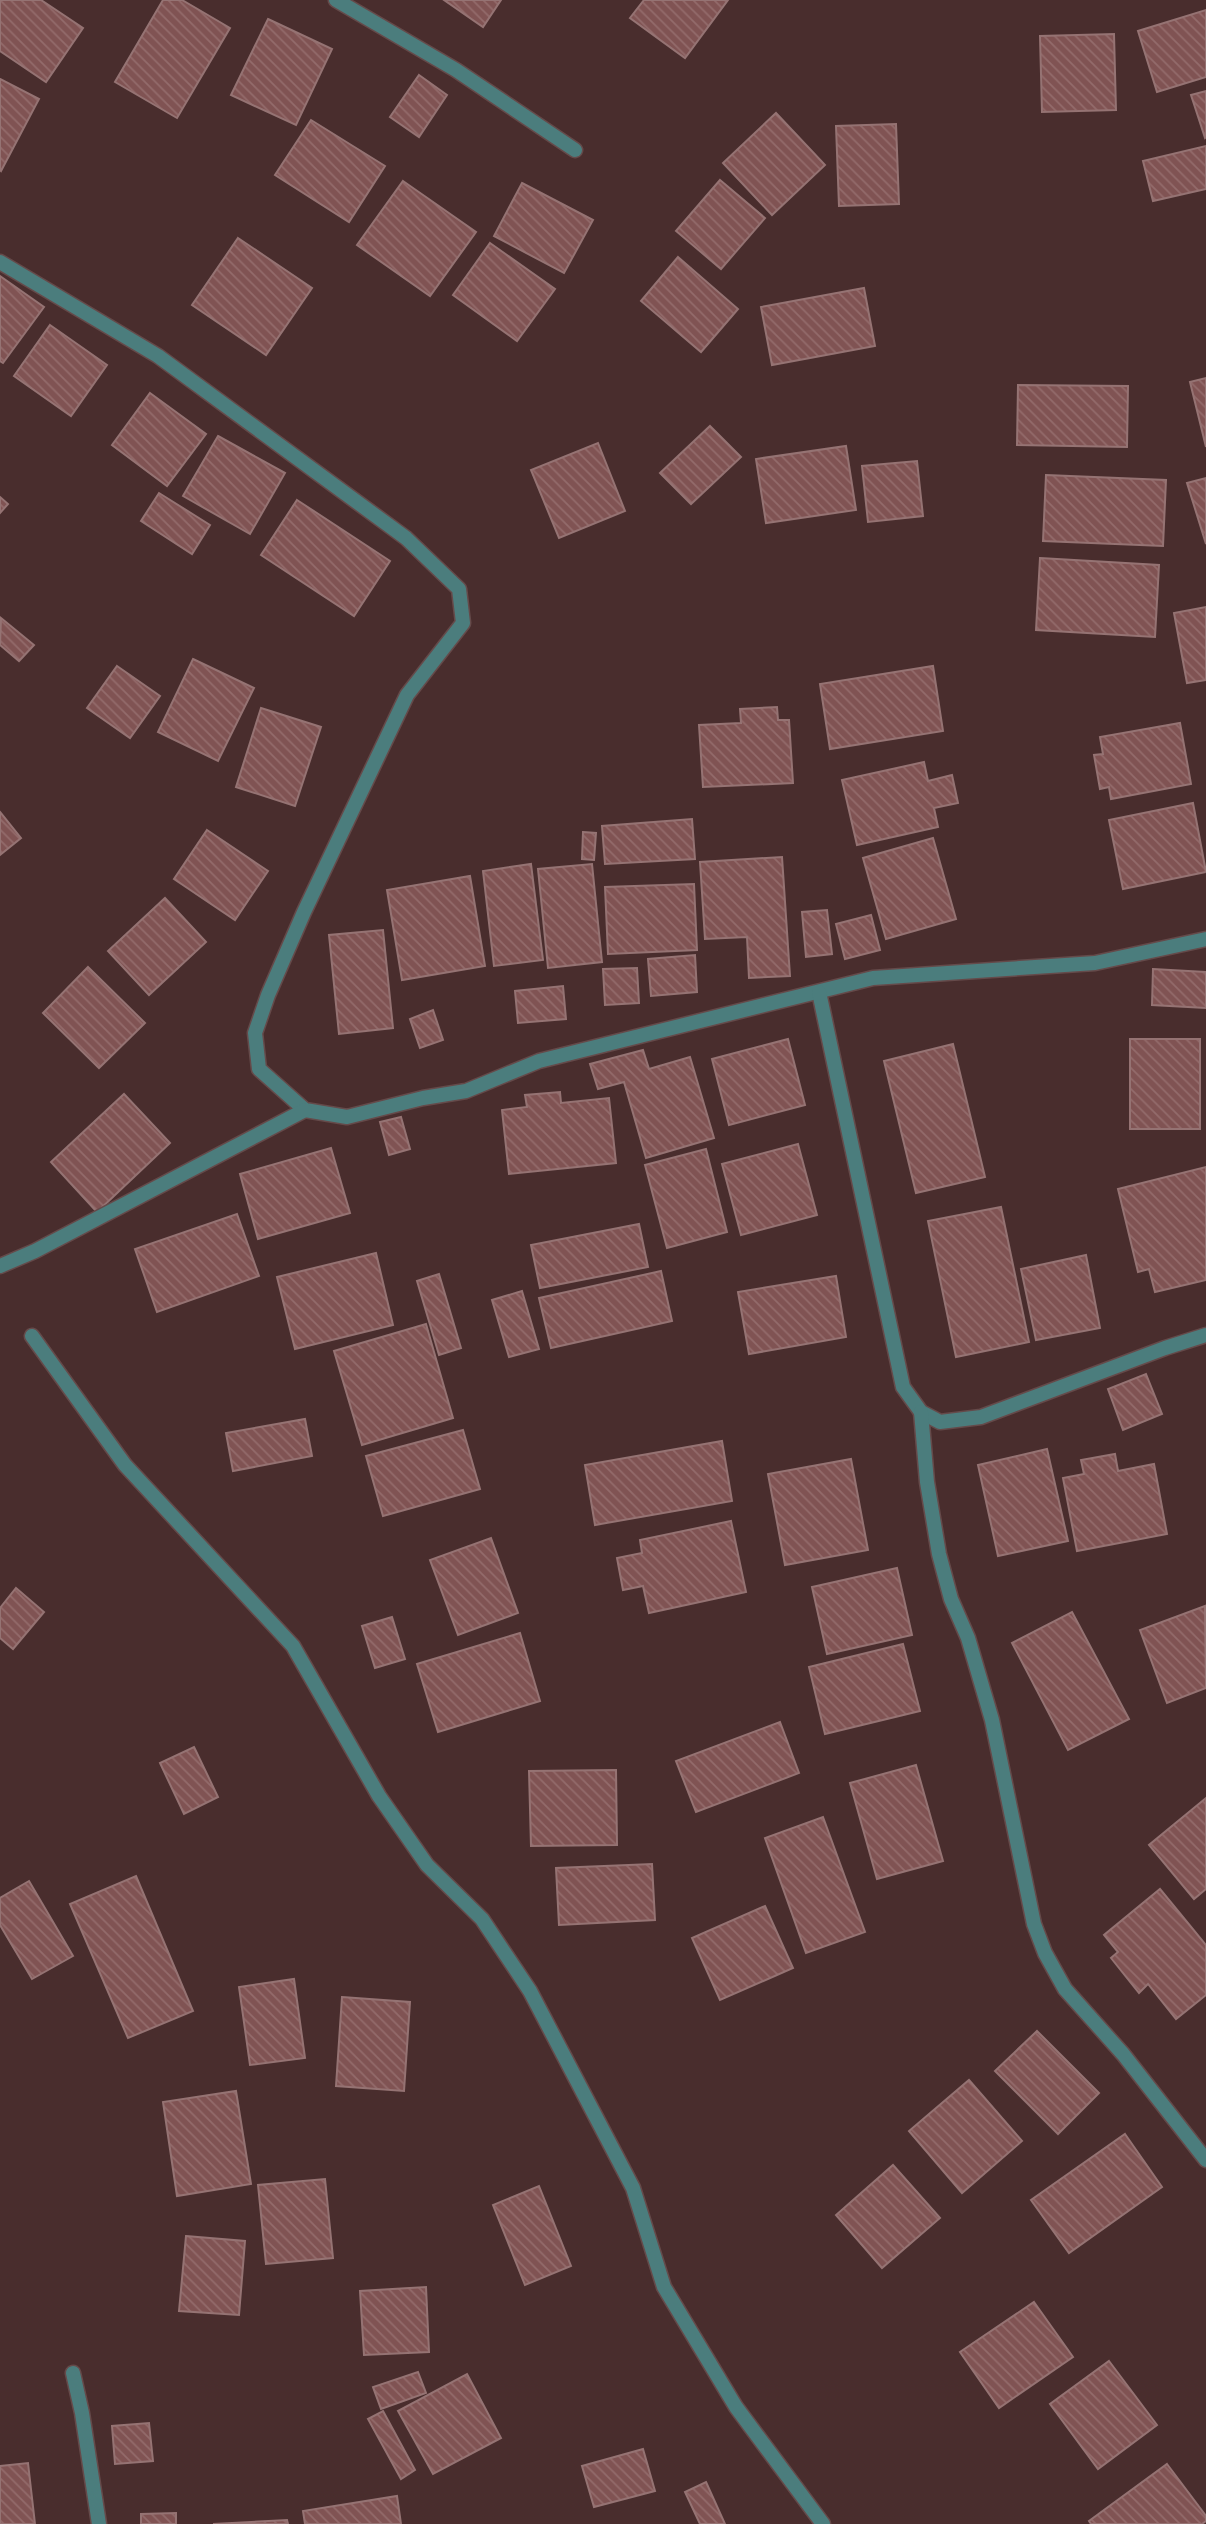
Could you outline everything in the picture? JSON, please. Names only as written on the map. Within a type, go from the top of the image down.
[{"type":"street","points":[[336,0],[456,70],[575,150]]},
{"type":"street","points":[[0,262],[158,356],[406,538],[459,589],[463,623],[407,695],[304,912],[268,995],[255,1033],[259,1069],[305,1110],[347,1117],[423,1098],[466,1091],[539,1061],[873,978],[1095,963],[1206,939]]},
{"type":"street","points":[[819,992],[903,1387],[921,1412],[940,1422],[981,1417],[1206,1335]]},
{"type":"street","points":[[0,1266],[36,1251],[305,1110]]},
{"type":"street","points":[[32,1336],[125,1465],[293,1646],[379,1796],[427,1865],[482,1919],[530,1991],[633,2188],[664,2287],[736,2407],[823,2524]]},
{"type":"street","points":[[921,1412],[927,1482],[939,1554],[951,1599],[968,1638],[992,1720],[1034,1924],[1045,1953],[1065,1989],[1123,2054],[1206,2160]]},
{"type":"street","points":[[73,2373],[99,2524]]},
{"type":"building","points":[[0,0],[41,0],[83,28],[46,82],[0,51]]},
{"type":"building","points":[[163,0],[182,0],[230,28],[177,118],[115,82]]},
{"type":"building","points":[[444,0],[501,0],[483,27]]},
{"type":"building","points":[[644,0],[728,0],[685,58],[630,18]]},
{"type":"building","points":[[1206,10],[1206,77],[1157,92],[1138,31]]},
{"type":"building","points":[[268,19],[332,49],[296,125],[231,95]]},
{"type":"building","points":[[1114,34],[1116,110],[1042,112],[1040,36]]},
{"type":"building","points":[[419,75],[447,95],[419,137],[390,117]]},
{"type":"building","points":[[0,79],[39,99],[1,171],[0,170]]},
{"type":"building","points":[[1206,91],[1206,137],[1205,138],[1191,95]]},
{"type":"building","points":[[776,113],[825,165],[772,215],[723,163]]},
{"type":"building","points":[[311,120],[385,166],[349,222],[275,175]]},
{"type":"building","points":[[896,124],[899,204],[839,206],[836,126]]},
{"type":"building","points":[[1206,146],[1206,189],[1153,201],[1143,161]]},
{"type":"building","points":[[720,180],[765,218],[721,269],[676,231]]},
{"type":"building","points":[[403,181],[476,232],[430,296],[357,245]]},
{"type":"building","points":[[522,183],[593,220],[564,273],[494,236]]},
{"type":"building","points":[[238,238],[312,288],[266,355],[192,305]]},
{"type":"building","points":[[490,243],[555,289],[517,341],[453,295]]},
{"type":"building","points":[[678,257],[738,309],[701,352],[641,301]]},
{"type":"building","points":[[0,276],[44,307],[3,363],[0,361]]},
{"type":"building","points":[[864,288],[875,346],[772,365],[761,307]]},
{"type":"building","points":[[50,325],[107,365],[71,416],[14,376]]},
{"type":"building","points":[[1206,378],[1206,447],[1190,382]]},
{"type":"building","points":[[1018,385],[1128,386],[1127,447],[1017,445]]},
{"type":"building","points":[[150,393],[206,434],[167,486],[112,445]]},
{"type":"building","points":[[710,426],[741,457],[691,504],[660,473]]},
{"type":"building","points":[[218,436],[285,473],[250,534],[183,496]]},
{"type":"building","points":[[598,443],[625,511],[559,538],[531,470]]},
{"type":"building","points":[[846,446],[856,510],[766,523],[756,459]]},
{"type":"building","points":[[917,461],[923,516],[868,522],[862,466]]},
{"type":"building","points":[[1046,475],[1166,480],[1163,546],[1043,541]]},
{"type":"building","points":[[1206,478],[1206,544],[1187,483]]},
{"type":"building","points":[[159,493],[210,525],[192,554],[141,521]]},
{"type":"building","points":[[0,497],[8,504],[0,513]]},
{"type":"building","points":[[297,500],[390,561],[354,616],[261,555]]},
{"type":"building","points":[[1040,558],[1159,565],[1155,637],[1036,630]]},
{"type":"building","points":[[1206,607],[1206,680],[1187,683],[1174,613]]},
{"type":"building","points":[[1,618],[34,645],[19,661],[0,645]]},
{"type":"building","points":[[193,659],[254,688],[218,761],[158,732]]},
{"type":"building","points":[[117,666],[160,696],[130,738],[87,708]]},
{"type":"building","points":[[933,666],[943,731],[830,749],[820,684]]},
{"type":"building","points":[[777,707],[778,720],[789,720],[793,783],[703,787],[699,725],[741,723],[740,709]]},
{"type":"building","points":[[261,708],[321,727],[295,806],[236,787]]},
{"type":"building","points":[[1180,723],[1191,784],[1111,799],[1109,787],[1100,789],[1094,755],[1103,754],[1100,737]]},
{"type":"building","points":[[924,762],[928,781],[952,775],[958,803],[934,808],[938,827],[857,845],[842,780]]},
{"type":"building","points":[[1193,803],[1206,872],[1123,889],[1109,820]]},
{"type":"building","points":[[0,812],[21,838],[0,855]]},
{"type":"building","points":[[692,819],[695,859],[605,864],[602,826]]},
{"type":"building","points":[[207,830],[268,871],[235,920],[174,879]]},
{"type":"building","points":[[583,832],[596,833],[594,860],[582,859]]},
{"type":"building","points":[[933,838],[956,919],[886,939],[863,858]]},
{"type":"building","points":[[782,857],[790,976],[749,978],[747,937],[705,939],[700,862]]},
{"type":"building","points":[[531,864],[543,960],[494,966],[483,871]]},
{"type":"building","points":[[592,864],[602,962],[548,968],[538,869]]},
{"type":"building","points":[[470,876],[485,966],[402,980],[387,890]]},
{"type":"building","points":[[694,884],[697,950],[608,954],[605,887]]},
{"type":"building","points":[[165,898],[206,942],[149,995],[108,951]]},
{"type":"building","points":[[827,910],[832,954],[806,957],[802,912]]},
{"type":"building","points":[[871,915],[880,950],[845,959],[836,924]]},
{"type":"building","points":[[383,930],[393,1028],[339,1034],[329,935]]},
{"type":"building","points":[[695,955],[697,992],[651,996],[648,959]]},
{"type":"building","points":[[88,967],[145,1023],[99,1068],[43,1013]]},
{"type":"building","points":[[637,968],[639,1003],[605,1005],[603,969]]},
{"type":"building","points":[[1153,969],[1206,972],[1206,1008],[1152,1005]]},
{"type":"building","points":[[563,986],[566,1019],[518,1023],[515,991]]},
{"type":"building","points":[[433,1010],[443,1040],[420,1048],[410,1019]]},
{"type":"building","points":[[788,1039],[805,1105],[729,1125],[712,1059]]},
{"type":"building","points":[[1130,1039],[1200,1039],[1200,1129],[1130,1129]]},
{"type":"building","points":[[953,1044],[985,1177],[916,1193],[884,1061]]},
{"type":"building","points":[[643,1050],[649,1069],[690,1057],[714,1138],[646,1158],[624,1082],[598,1089],[590,1064]]},
{"type":"building","points":[[560,1092],[561,1103],[609,1098],[616,1163],[509,1174],[502,1110],[527,1107],[525,1095]]},
{"type":"building","points":[[124,1094],[170,1143],[97,1212],[51,1162]]},
{"type":"building","points":[[401,1117],[410,1149],[389,1155],[380,1122]]},
{"type":"building","points":[[798,1144],[817,1215],[741,1235],[722,1164]]},
{"type":"building","points":[[331,1148],[350,1213],[258,1239],[240,1174]]},
{"type":"building","points":[[706,1149],[727,1232],[667,1248],[645,1165]]},
{"type":"building","points":[[1206,1167],[1206,1280],[1155,1292],[1149,1269],[1138,1272],[1118,1189]]},
{"type":"building","points":[[1001,1207],[1029,1342],[956,1357],[928,1221]]},
{"type":"building","points":[[237,1214],[259,1276],[157,1312],[135,1249]]},
{"type":"building","points":[[639,1224],[648,1267],[540,1288],[531,1245]]},
{"type":"building","points":[[376,1253],[393,1325],[295,1349],[277,1277]]},
{"type":"building","points":[[1086,1255],[1100,1328],[1036,1340],[1021,1269]]},
{"type":"building","points":[[661,1271],[672,1321],[551,1348],[539,1298]]},
{"type":"building","points":[[439,1274],[461,1348],[439,1355],[417,1281]]},
{"type":"building","points":[[836,1276],[846,1337],[749,1354],[738,1292]]},
{"type":"building","points":[[522,1291],[539,1349],[509,1357],[492,1300]]},
{"type":"building","points":[[426,1324],[453,1418],[362,1445],[334,1351]]},
{"type":"building","points":[[1146,1374],[1162,1414],[1123,1430],[1108,1389]]},
{"type":"building","points":[[305,1419],[312,1456],[233,1471],[226,1433]]},
{"type":"building","points":[[463,1430],[480,1489],[383,1516],[366,1456]]},
{"type":"building","points":[[722,1441],[732,1501],[595,1525],[585,1465]]},
{"type":"building","points":[[1047,1449],[1068,1541],[998,1556],[978,1465]]},
{"type":"building","points":[[1115,1454],[1118,1471],[1154,1464],[1167,1534],[1077,1551],[1063,1478],[1084,1474],[1081,1460]]},
{"type":"building","points":[[851,1459],[868,1550],[785,1565],[768,1474]]},
{"type":"building","points":[[731,1521],[746,1592],[649,1613],[643,1586],[623,1590],[617,1558],[642,1553],[640,1540]]},
{"type":"building","points":[[491,1538],[518,1613],[458,1635],[430,1560]]},
{"type":"building","points":[[897,1568],[912,1635],[827,1654],[812,1587]]},
{"type":"building","points":[[16,1588],[44,1612],[13,1649],[0,1638],[0,1608]]},
{"type":"building","points":[[1205,1606],[1206,1688],[1167,1703],[1140,1630]]},
{"type":"building","points":[[1072,1612],[1129,1719],[1068,1750],[1012,1643]]},
{"type":"building","points":[[392,1617],[405,1659],[375,1668],[362,1626]]},
{"type":"building","points":[[520,1633],[540,1701],[438,1732],[417,1664]]},
{"type":"building","points":[[903,1644],[920,1711],[825,1734],[809,1667]]},
{"type":"building","points":[[780,1722],[799,1773],[696,1812],[676,1761]]},
{"type":"building","points":[[194,1747],[218,1797],[184,1814],[160,1763]]},
{"type":"building","points":[[916,1765],[943,1861],[877,1879],[850,1783]]},
{"type":"building","points":[[616,1770],[617,1845],[531,1846],[529,1771]]},
{"type":"building","points":[[1206,1798],[1206,1889],[1194,1899],[1149,1845]]},
{"type":"building","points":[[823,1817],[865,1932],[806,1953],[765,1838]]},
{"type":"building","points":[[652,1864],[655,1920],[559,1925],[556,1868]]},
{"type":"building","points":[[136,1876],[193,2011],[128,2038],[70,1904]]},
{"type":"building","points":[[29,1881],[73,1956],[32,1979],[0,1925],[0,1898]]},
{"type":"building","points":[[1160,1889],[1206,1945],[1206,1995],[1176,2019],[1148,1984],[1139,1993],[1111,1958],[1118,1952],[1104,1935]]},
{"type":"building","points":[[765,1906],[793,1968],[720,2000],[692,1938]]},
{"type":"building","points":[[294,1979],[305,2058],[250,2065],[239,1987]]},
{"type":"building","points":[[342,1997],[410,2002],[404,2091],[336,2086]]},
{"type":"building","points":[[1037,2031],[1099,2093],[1058,2134],[995,2071]]},
{"type":"building","points":[[969,2080],[1022,2141],[962,2193],[909,2131]]},
{"type":"building","points":[[236,2091],[251,2184],[177,2196],[163,2102]]},
{"type":"building","points":[[1125,2134],[1162,2187],[1069,2253],[1031,2200]]},
{"type":"building","points":[[893,2165],[940,2218],[882,2268],[836,2215]]},
{"type":"building","points":[[325,2179],[333,2258],[266,2264],[258,2185]]},
{"type":"building","points":[[539,2186],[571,2266],[525,2285],[493,2205]]},
{"type":"building","points":[[186,2236],[245,2241],[239,2315],[179,2311]]},
{"type":"building","points":[[426,2287],[429,2352],[364,2355],[360,2291]]},
{"type":"building","points":[[1034,2302],[1073,2357],[999,2408],[960,2352]]},
{"type":"building","points":[[1109,2361],[1157,2425],[1098,2469],[1050,2404]]},
{"type":"building","points":[[418,2372],[426,2393],[381,2409],[373,2387]]},
{"type":"building","points":[[467,2374],[501,2438],[433,2474],[398,2411]]},
{"type":"building","points":[[383,2411],[415,2470],[401,2479],[368,2419]]},
{"type":"building","points":[[149,2423],[153,2461],[115,2464],[112,2426]]},
{"type":"building","points":[[643,2449],[655,2491],[594,2507],[582,2466]]},
{"type":"building","points":[[28,2463],[35,2524],[0,2524],[0,2466]]},
{"type":"building","points":[[1167,2464],[1206,2516],[1206,2521],[1202,2524],[1091,2524],[1089,2521]]},
{"type":"building","points":[[706,2482],[725,2524],[700,2524],[685,2492]]},
{"type":"building","points":[[397,2496],[401,2524],[305,2524],[303,2511]]},
{"type":"building","points":[[176,2513],[176,2524],[141,2524],[141,2514]]},
{"type":"building","points":[[287,2520],[288,2524],[213,2524]]}]
